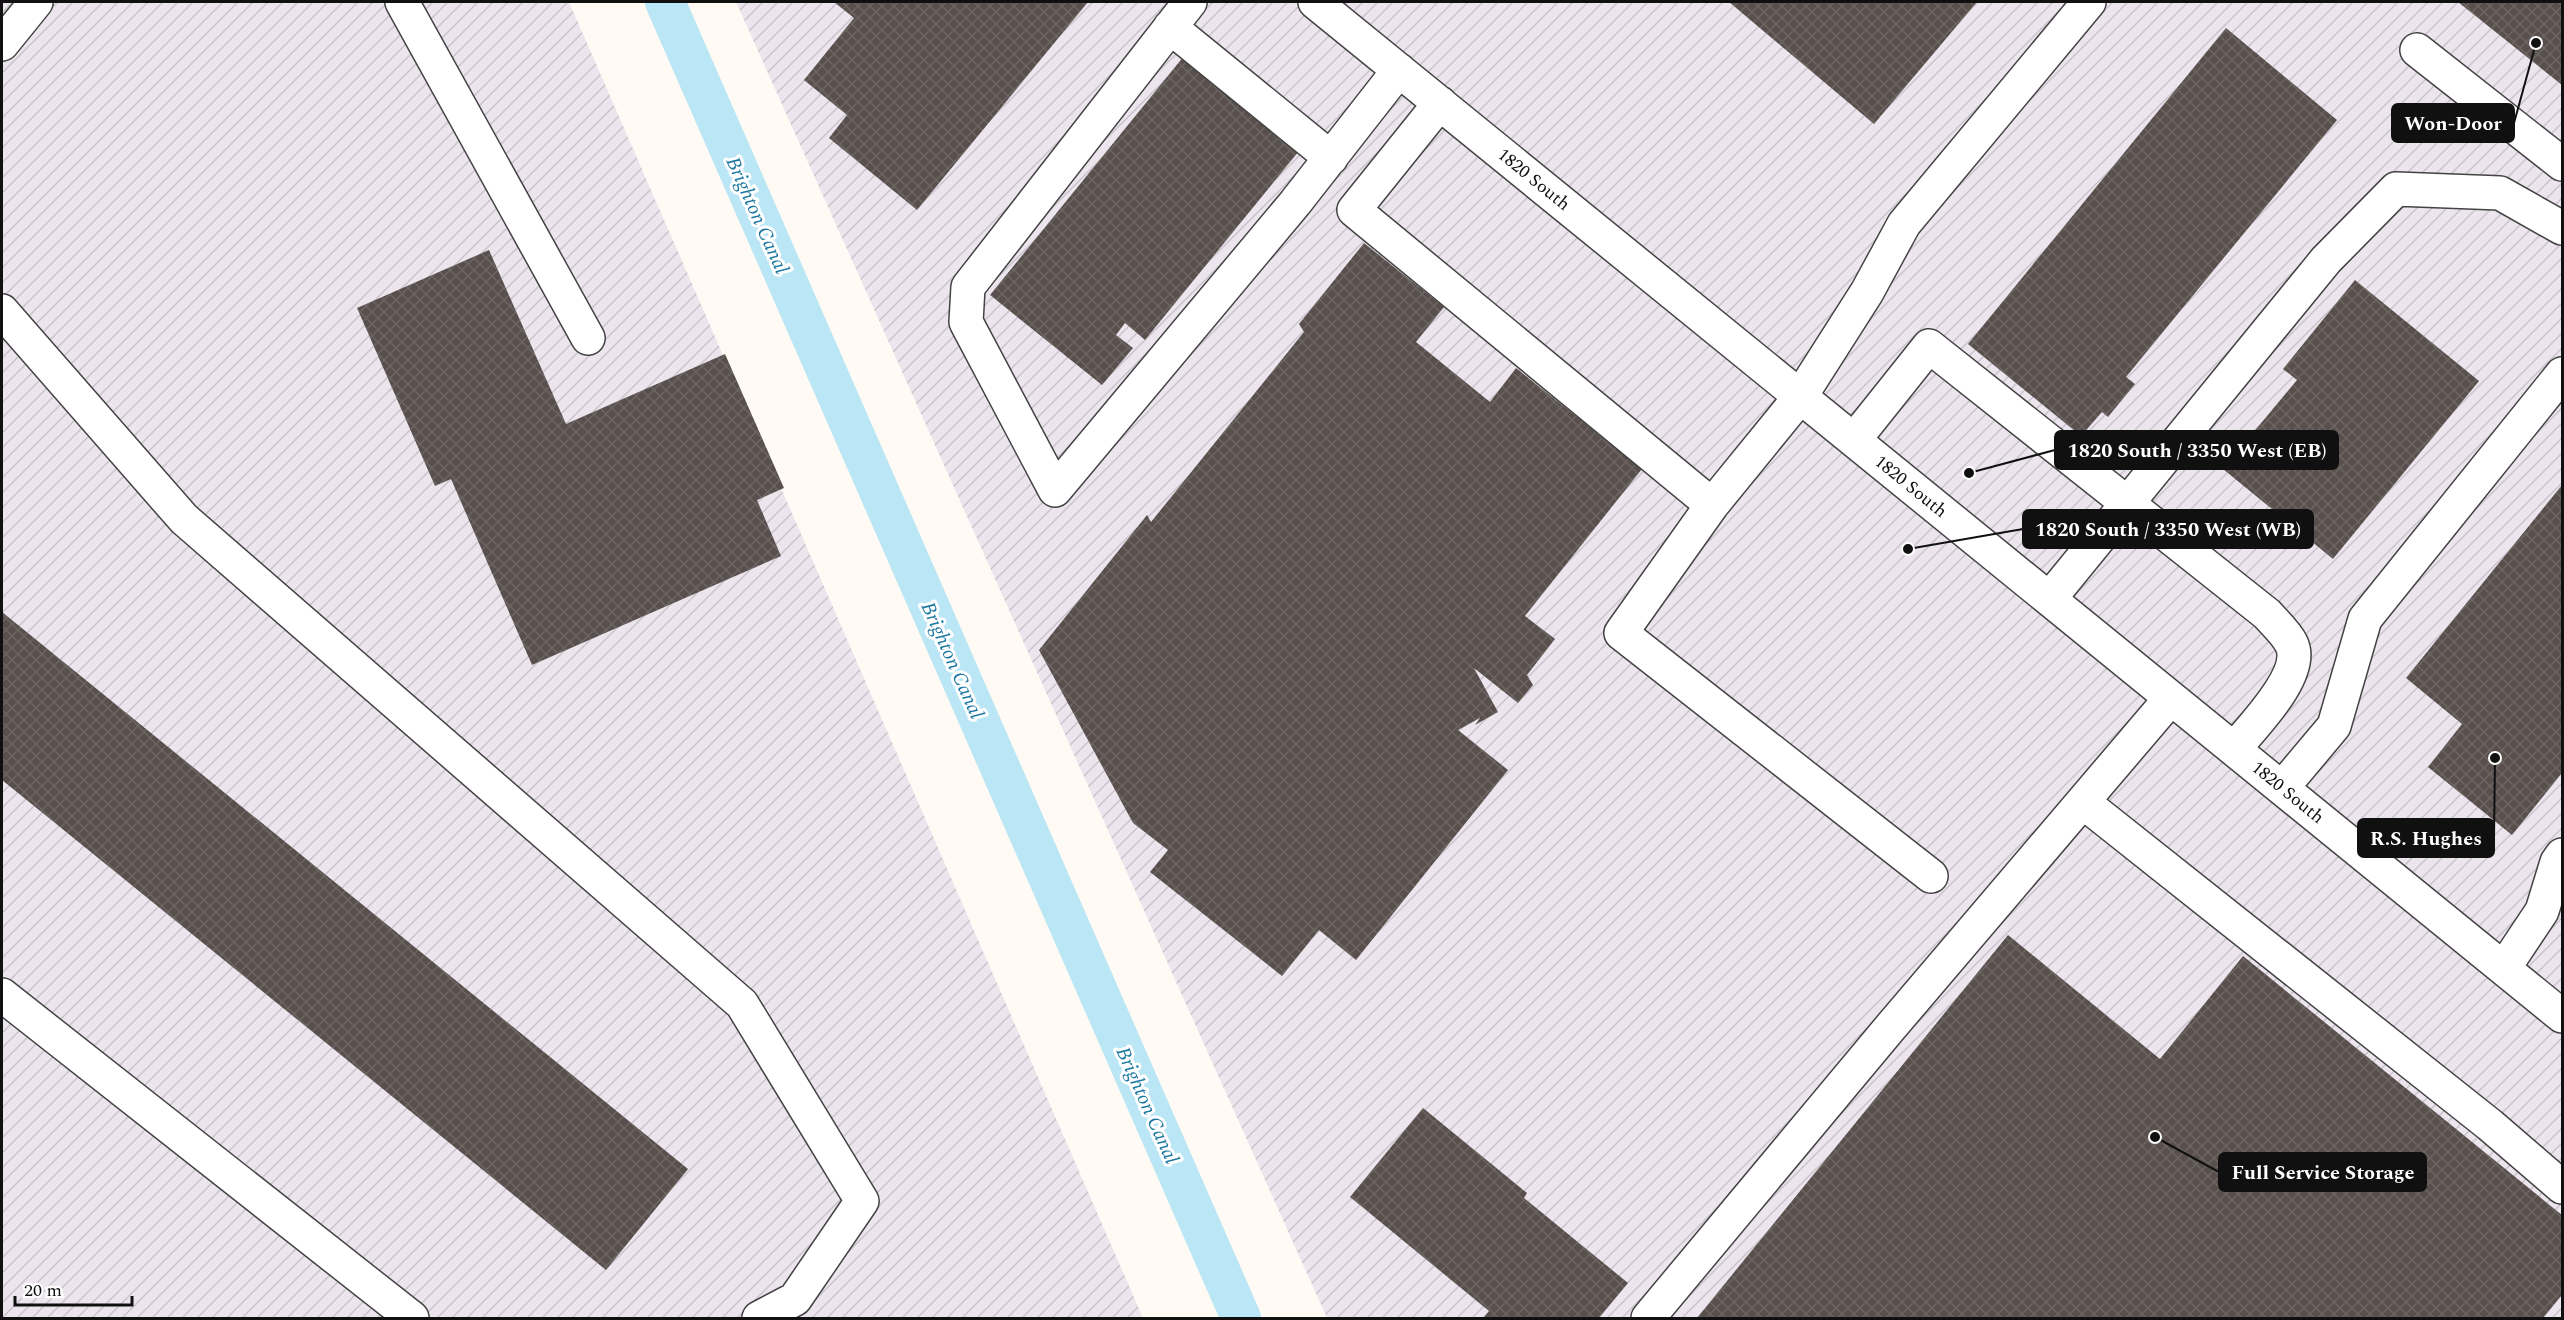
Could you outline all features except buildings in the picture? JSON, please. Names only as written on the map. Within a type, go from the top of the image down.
[{"type":"street","points":[[2,44],[36,2]]},
{"type":"street","points":[[402,2],[588,338]]},
{"type":"street","points":[[1190,2],[968,286],[966,322],[1055,490],[1295,203],[1399,70]]},
{"type":"street","name":"1820 South","points":[[1315,2],[2562,1016]]},
{"type":"street","points":[[1931,876],[1622,633],[1712,505],[1800,397],[1867,292],[1904,224],[2089,2]]},
{"type":"street","points":[[1162,37],[1331,158]]},
{"type":"street","points":[[2418,50],[2562,164]]},
{"type":"street","points":[[1440,103],[1354,210],[1712,505]]},
{"type":"street","points":[[2050,598],[2326,260],[2396,189],[2500,193],[2562,228]]},
{"type":"street","points":[[2,311],[184,519],[742,1004],[862,1200],[795,1299],[759,1318]]},
{"type":"street","points":[[1854,440],[1929,346],[2267,614],[2292,644],[2293,667],[2279,696],[2234,749]]},
{"type":"street","points":[[2282,788],[2334,726],[2365,619],[2562,374]]},
{"type":"street","points":[[1648,1318],[2171,698]]},
{"type":"street","points":[[2083,802],[2481,1117],[2562,1187]]},
{"type":"street","points":[[2504,968],[2542,911],[2557,862],[2562,855]]},
{"type":"street","points":[[2,994],[412,1318]]},
{"type":"shaded area","points":[[2,2],[569,2],[1143,1318],[2,1318]]},
{"type":"shaded area","points":[[736,2],[2562,2],[2562,1318],[1327,1318]]},
{"type":"waterway","name":"Brighton Canal","points":[[665,2],[1241,1318]]},
{"type":"place","name":"Won-Door","points":[[2536,43]]},
{"type":"place","name":"1820 South / 3350 West (EB)","points":[[1969,473]]},
{"type":"place","name":"1820 South / 3350 West (WB)","points":[[1908,549]]},
{"type":"place","name":"R.S. Hughes","points":[[2495,758]]},
{"type":"place","name":"Full Service Storage","points":[[2155,1137]]}]
